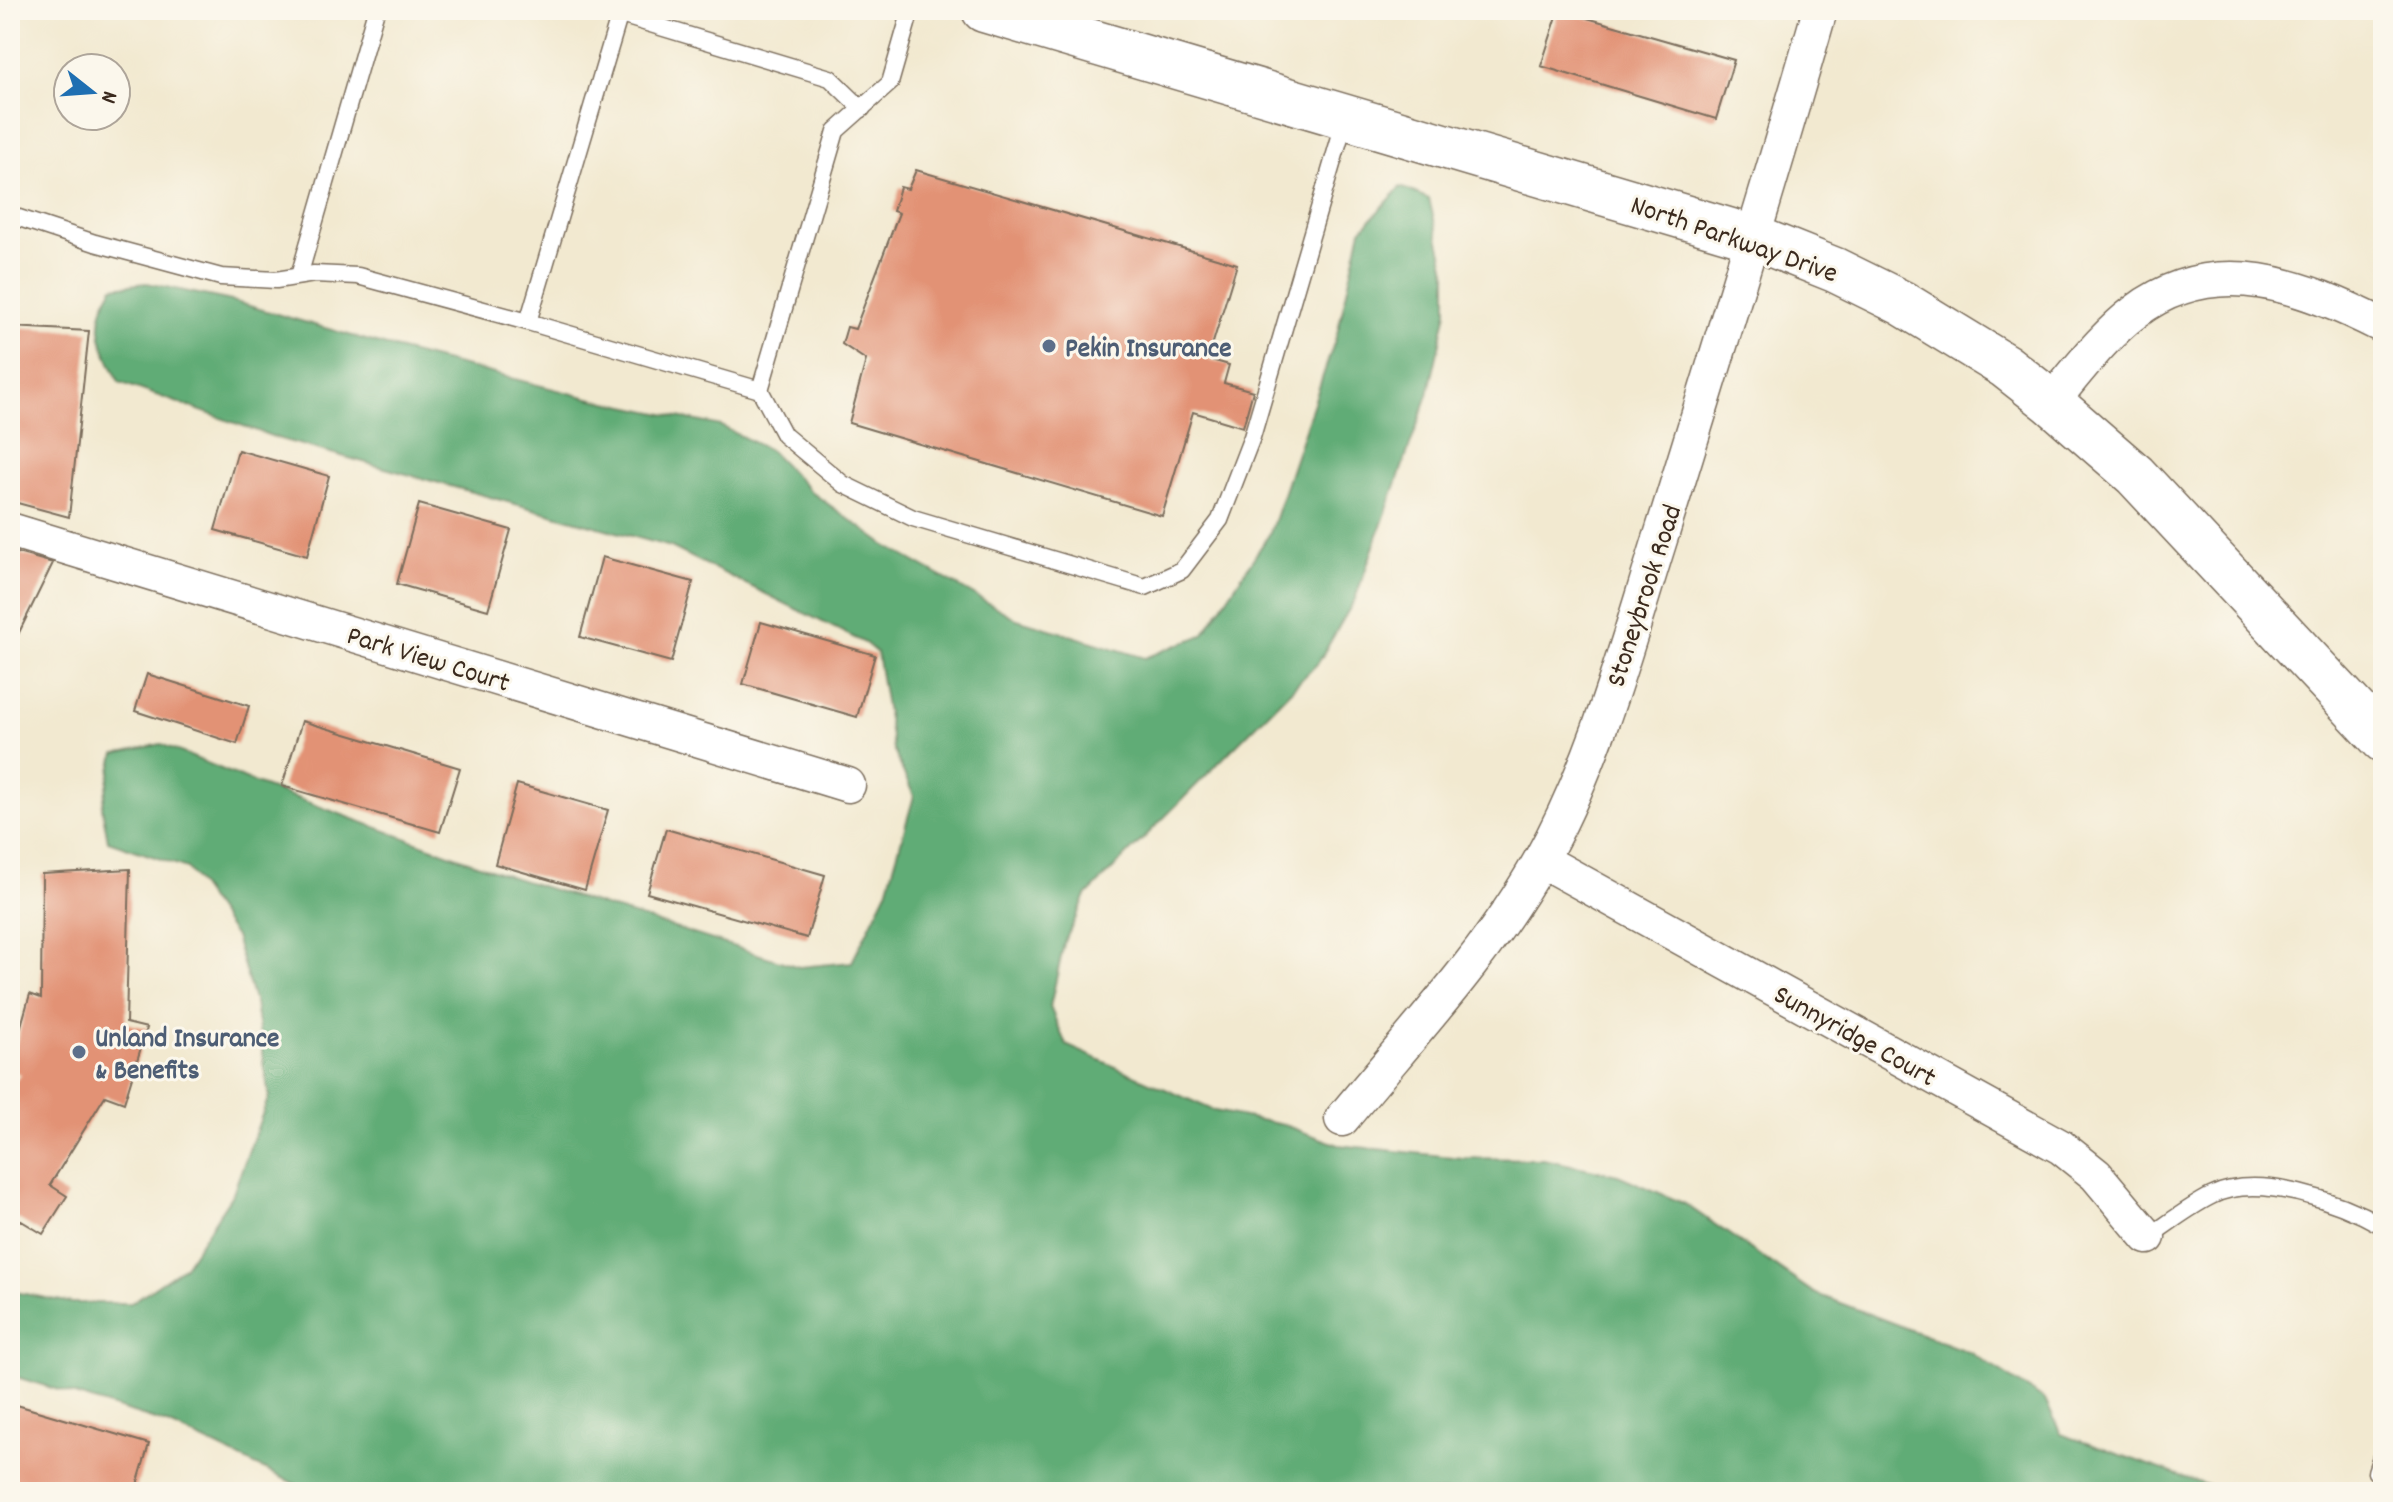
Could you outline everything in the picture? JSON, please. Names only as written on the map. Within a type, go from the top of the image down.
[{"type":"main road","name":"North Parkway Drive","points":[[984,10],[1755,238],[1835,270],[1902,303],[2005,366],[2135,475],[2383,740]]},
{"type":"street","name":"Stoneybrook Road","points":[[1342,1119],[1484,946],[1541,860],[1605,713],[1755,238],[1820,10]]},
{"type":"street","points":[[2051,402],[2133,313],[2153,300],[2197,284],[2240,279],[2290,284],[2326,297],[2383,326]]},
{"type":"street","name":"Park View Court","points":[[10,530],[848,785]]},
{"type":"street","name":"Sunnyridge Court","points":[[1541,860],[2061,1147],[2096,1175],[2148,1237]]},
{"type":"lane","points":[[299,276],[376,10]]},
{"type":"lane","points":[[911,10],[890,83],[836,131],[760,390],[784,435],[843,484],[913,518],[1145,587],[1182,570],[1220,520],[1252,437],[1346,116]]},
{"type":"lane","points":[[528,322],[615,12],[830,78],[862,109]]},
{"type":"lane","points":[[10,215],[95,243],[221,277],[276,280],[299,276],[358,276],[760,390]]},
{"type":"lane","points":[[2148,1237],[2213,1195],[2230,1190],[2297,1190],[2361,1213],[2383,1226]]},
{"type":"lane","points":[[2376,1472],[2383,1451]]},
{"type":"green space","points":[[1401,187],[1429,199],[1447,274],[1447,312],[1428,395],[1355,599],[1318,663],[1086,896],[1064,943],[1050,1007],[1066,1045],[1215,1111],[1284,1125],[1339,1145],[1462,1158],[1543,1159],[1618,1175],[1685,1204],[1814,1293],[1971,1353],[2045,1400],[2061,1434],[2226,1492],[312,1492],[168,1424],[10,1375],[10,1291],[72,1303],[131,1303],[185,1266],[233,1193],[269,1096],[255,1004],[235,937],[187,868],[108,841],[102,807],[115,754],[161,744],[255,783],[515,878],[799,967],[852,962],[887,891],[914,796],[893,749],[877,653],[865,643],[671,547],[280,439],[119,382],[103,346],[100,324],[101,313],[113,287],[147,283],[232,301],[404,351],[597,400],[721,426],[771,451],[810,491],[885,545],[1017,619],[1145,658],[1203,635],[1270,533],[1337,334],[1361,230]]},
{"type":"building","points":[[1559,10],[1734,60],[1716,119],[1541,66]]},
{"type":"building","points":[[916,170],[1237,264],[1208,359],[1229,365],[1224,383],[1253,391],[1243,427],[1193,412],[1162,516],[849,423],[866,360],[842,344],[847,327],[855,329],[899,213],[893,211],[900,187],[908,189]]},
{"type":"building","points":[[10,327],[89,331],[69,517],[10,501]]},
{"type":"building","points":[[238,450],[329,476],[307,556],[215,530]]},
{"type":"building","points":[[419,504],[511,530],[488,610],[397,584]]},
{"type":"building","points":[[10,551],[53,563],[10,651]]},
{"type":"building","points":[[602,557],[693,582],[671,662],[580,637]]},
{"type":"building","points":[[761,622],[875,655],[857,717],[743,684]]},
{"type":"building","points":[[147,674],[249,706],[237,744],[135,711]]},
{"type":"building","points":[[302,721],[460,768],[440,832],[282,786]]},
{"type":"building","points":[[517,784],[608,810],[585,890],[495,864]]},
{"type":"building","points":[[666,829],[825,875],[807,938],[647,893]]},
{"type":"building","points":[[130,869],[126,1023],[147,1028],[124,1103],[105,1096],[50,1185],[67,1196],[43,1234],[10,1214],[10,1090],[20,1074],[10,1070],[10,1065],[30,994],[41,998],[42,874]]},
{"type":"building","points":[[10,1403],[149,1444],[135,1492],[10,1492]]},
{"type":"place","name":"Pekin Insurance","points":[[1049,346]]},
{"type":"place","name":"Unland Insurance & Benefits","points":[[79,1052]]}]
